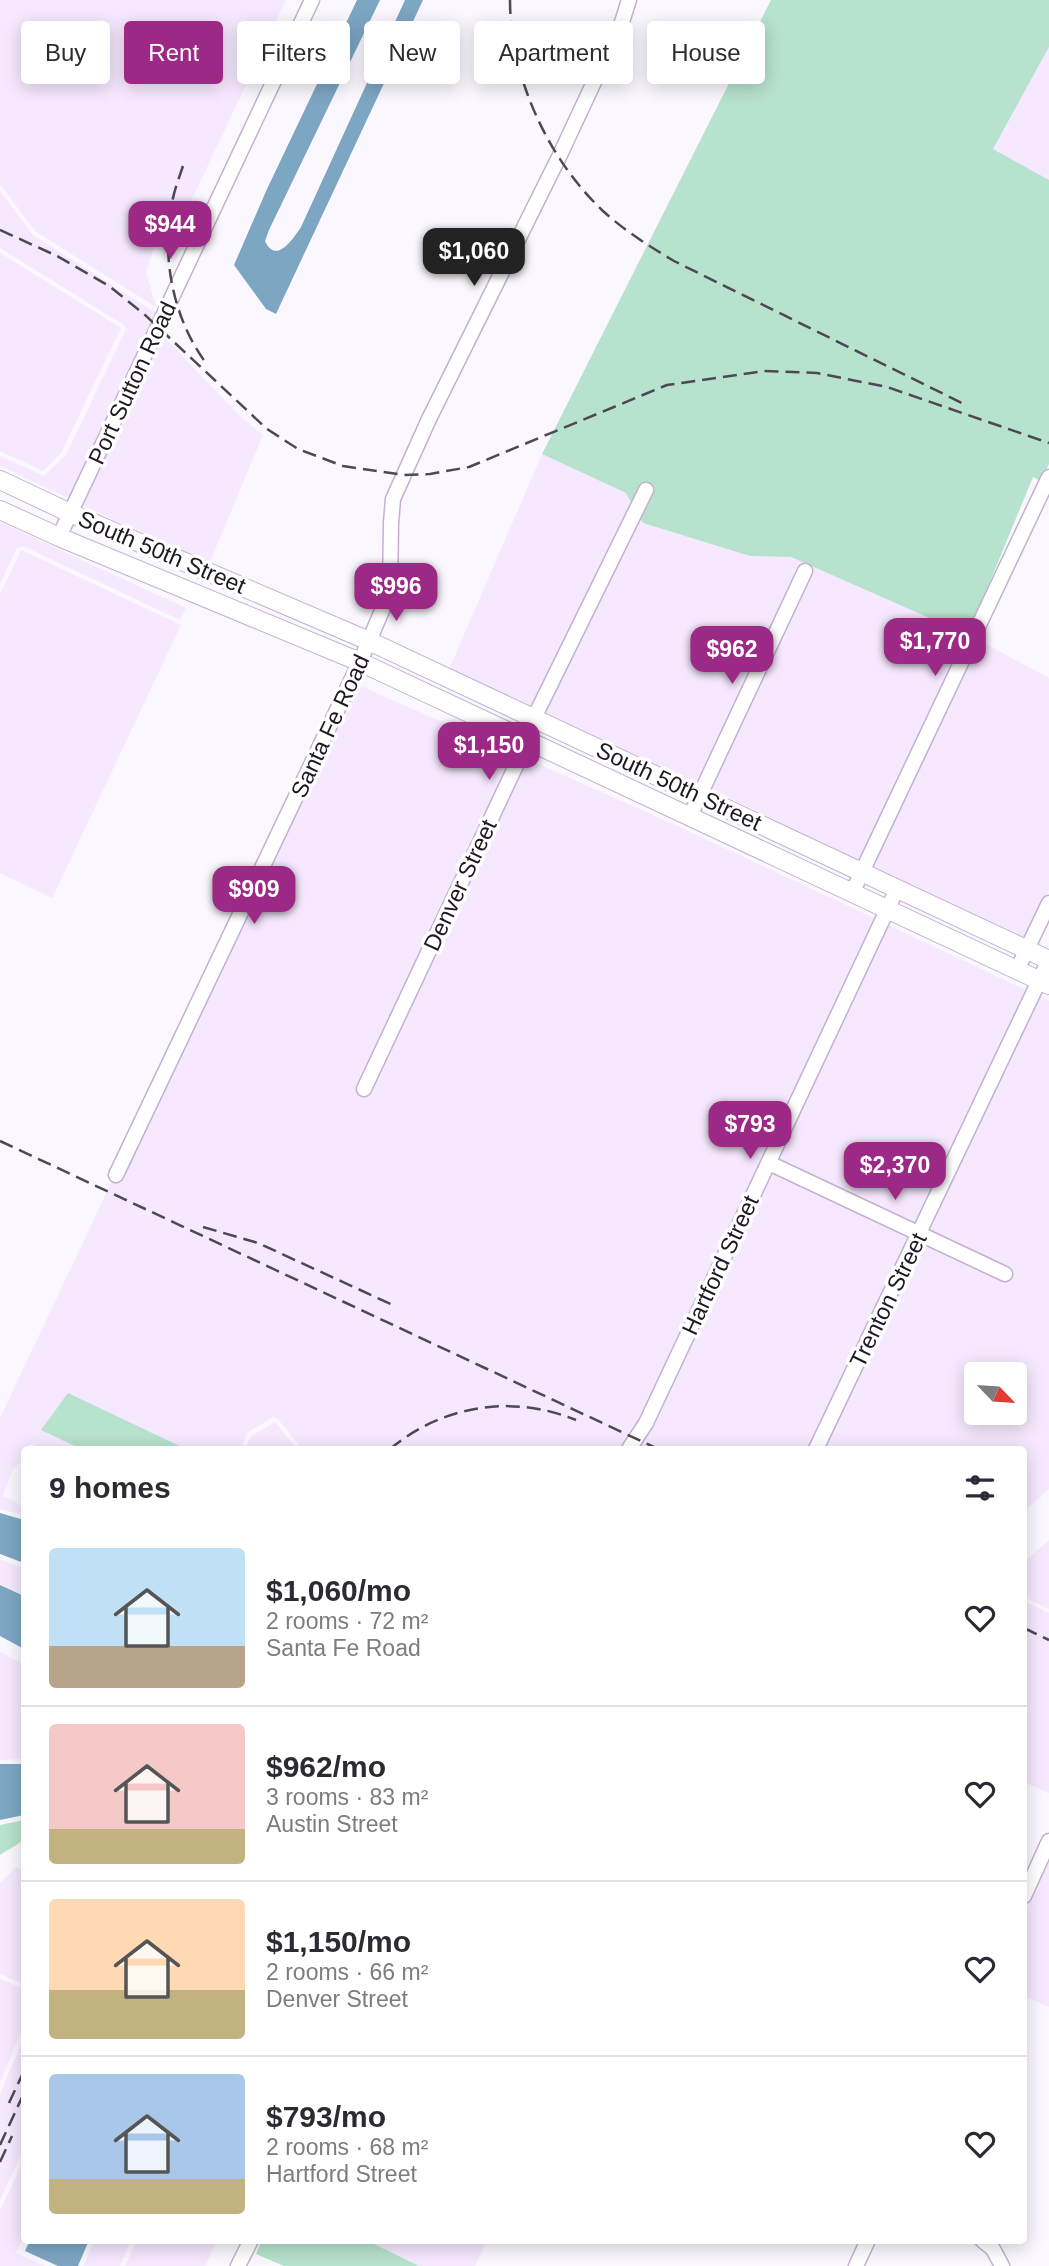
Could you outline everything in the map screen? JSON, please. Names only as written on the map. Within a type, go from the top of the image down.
[{"type":"main road","name":"South 50th Street","points":[[0,480],[70,513],[369,641],[1049,960]]},
{"type":"main road","name":"South 50th Street","points":[[0,510],[58,537],[360,662],[1044,983]]},
{"type":"street","name":"Port Sutton Road","points":[[58,537],[312,0]]},
{"type":"street","name":"Santa Fe Road","points":[[116,1175],[360,662],[390,592],[393,499],[429,419],[559,157],[622,22],[629,0]]},
{"type":"street","points":[[852,893],[1049,477]]},
{"type":"street","name":"Denver Street","points":[[364,1090],[528,740],[534,718],[646,490]]},
{"type":"street","points":[[690,816],[805,571]]},
{"type":"street","name":"Hartford Street","points":[[631,1446],[646,1423],[897,889]]},
{"type":"street","points":[[1017,970],[1049,903]]},
{"type":"street","name":"Trenton Street","points":[[817,1446],[1044,983],[1049,960]]},
{"type":"street","points":[[769,1163],[1005,1274]]},
{"type":"street","points":[[1027,1889],[1049,1841]]},
{"type":"street","points":[[238,2266],[249,2244]]},
{"type":"street","points":[[856,2266],[866,2244]]},
{"type":"street","points":[[987,2244],[993,2249],[1002,2266]]},
{"type":"shaded area","points":[[0,0],[286,0],[276,21],[237,21],[237,84],[246,84],[175,235],[156,241],[146,272],[156,307],[35,231],[0,184]]},
{"type":"shaded area","points":[[1049,47],[1049,180],[993,149]]},
{"type":"shaded area","points":[[0,191],[33,235],[153,311],[158,311],[70,499],[0,466],[0,456],[44,476],[66,455],[126,329],[124,325],[0,248]]},
{"type":"shaded area","points":[[0,253],[121,328],[61,453],[43,471],[0,451]]},
{"type":"shaded area","points":[[161,334],[242,418],[263,435],[209,564],[80,504]]},
{"type":"shaded area","points":[[542,454],[626,493],[632,504],[532,710],[448,672]]},
{"type":"shaded area","points":[[639,516],[643,523],[750,556],[791,557],[968,635],[861,861],[709,788],[812,569],[803,564],[699,784],[542,715]]},
{"type":"shaded area","points":[[0,522],[186,608],[180,620],[23,546],[17,548],[0,584]]},
{"type":"shaded area","points":[[21,550],[181,625],[52,898],[0,873],[0,595]]},
{"type":"shaded area","points":[[978,640],[1049,678],[1049,890],[1026,939],[871,865]]},
{"type":"shaded area","points":[[356,684],[515,754],[357,1091],[366,1096],[525,758],[876,919],[641,1420],[623,1446],[300,1446],[278,1419],[273,1417],[247,1433],[242,1446],[180,1446],[68,1394],[42,1430],[75,1446],[21,1446],[21,1462],[13,1469],[3,1496],[21,1506],[21,1515],[0,1509],[0,1418],[113,1179],[119,1182]]},
{"type":"shaded area","points":[[886,924],[1028,991],[917,1226],[776,1161]]},
{"type":"shaded area","points":[[1038,995],[1049,1001],[1049,1489],[1027,1508],[1027,1446],[823,1446],[923,1240],[1008,1280],[1012,1272],[927,1231]]},
{"type":"shaded area","points":[[772,1170],[913,1235],[811,1446],[637,1446]]},
{"type":"shaded area","points":[[275,1422],[295,1446],[247,1446],[250,1437]]},
{"type":"shaded area","points":[[1049,1540],[1049,1609],[1027,1598],[1027,1559]]},
{"type":"shaded area","points":[[0,1559],[21,1568],[21,1594],[0,1584]]},
{"type":"shaded area","points":[[1027,1602],[1049,1613],[1049,1793],[1027,1783]]},
{"type":"shaded area","points":[[0,1652],[21,1662],[21,1759],[0,1760]]},
{"type":"shaded area","points":[[1049,1861],[1049,2007],[1027,1997],[1027,1908]]},
{"type":"shaded area","points":[[16,1867],[21,1870],[21,1983],[0,1974],[0,1884]]},
{"type":"shaded area","points":[[0,1979],[21,1988],[21,2032],[0,2082]]},
{"type":"shaded area","points":[[21,2044],[21,2154],[0,2200],[0,2094]]},
{"type":"shaded area","points":[[21,2166],[21,2242],[16,2253],[45,2266],[0,2266],[0,2211]]},
{"type":"shaded area","points":[[93,2244],[129,2244],[120,2266],[83,2266]]},
{"type":"shaded area","points":[[135,2244],[215,2244],[205,2266],[125,2266]]},
{"type":"shaded area","points":[[374,2244],[485,2244],[475,2266],[419,2266]]},
{"type":"green space","points":[[771,0],[1049,0],[1049,47],[993,149],[1049,180],[1049,464],[1041,481],[1033,477],[968,635],[791,557],[750,556],[643,523],[639,516],[652,488],[643,483],[632,504],[626,493],[542,454],[729,84],[765,84],[765,21],[760,21]]},
{"type":"green space","points":[[68,1393],[180,1446],[75,1446],[41,1430]]},
{"type":"green space","points":[[21,1821],[21,1842],[0,1855],[0,1825]]},
{"type":"green space","points":[[260,2244],[374,2244],[419,2266],[284,2266],[256,2254]]},
{"type":"water","points":[[357,0],[380,0],[370,21],[364,21],[364,33],[350,62],[350,21],[347,21]]},
{"type":"water","points":[[405,0],[423,0],[413,21],[395,21]]},
{"type":"water","points":[[317,84],[339,84],[269,230],[265,241],[274,251],[284,248],[301,227],[367,84],[384,84],[276,314],[266,309],[234,265]]},
{"type":"water","points":[[0,1513],[21,1519],[21,1562],[0,1554]]},
{"type":"water","points":[[0,1585],[21,1595],[21,1647],[0,1636]]},
{"type":"water","points":[[0,1764],[21,1764],[21,1816],[0,1820]]},
{"type":"water","points":[[28,2244],[87,2244],[78,2266],[58,2266],[25,2251]]},
{"type":"railway","points":[[510,0],[517,58],[536,115],[565,167],[603,211],[646,244],[674,261],[966,405]]},
{"type":"railway","points":[[183,166],[169,223],[169,265],[172,286],[185,327],[206,363]]},
{"type":"railway","points":[[0,230],[57,256],[109,286],[144,314],[267,429],[298,449],[343,466],[404,475],[430,474],[469,467],[667,385],[764,371],[817,373],[887,387],[1049,443]]},
{"type":"railway","points":[[0,1141],[652,1446]]},
{"type":"railway","points":[[203,1227],[258,1243],[395,1306]]},
{"type":"railway","points":[[394,1446],[432,1422],[479,1408],[527,1407],[576,1420]]},
{"type":"railway","points":[[1027,1629],[1049,1640]]},
{"type":"railway","points":[[9,2103],[21,2077]]},
{"type":"railway","points":[[0,2145],[21,2100]]},
{"type":"railway","points":[[0,2162],[12,2136]]}]
